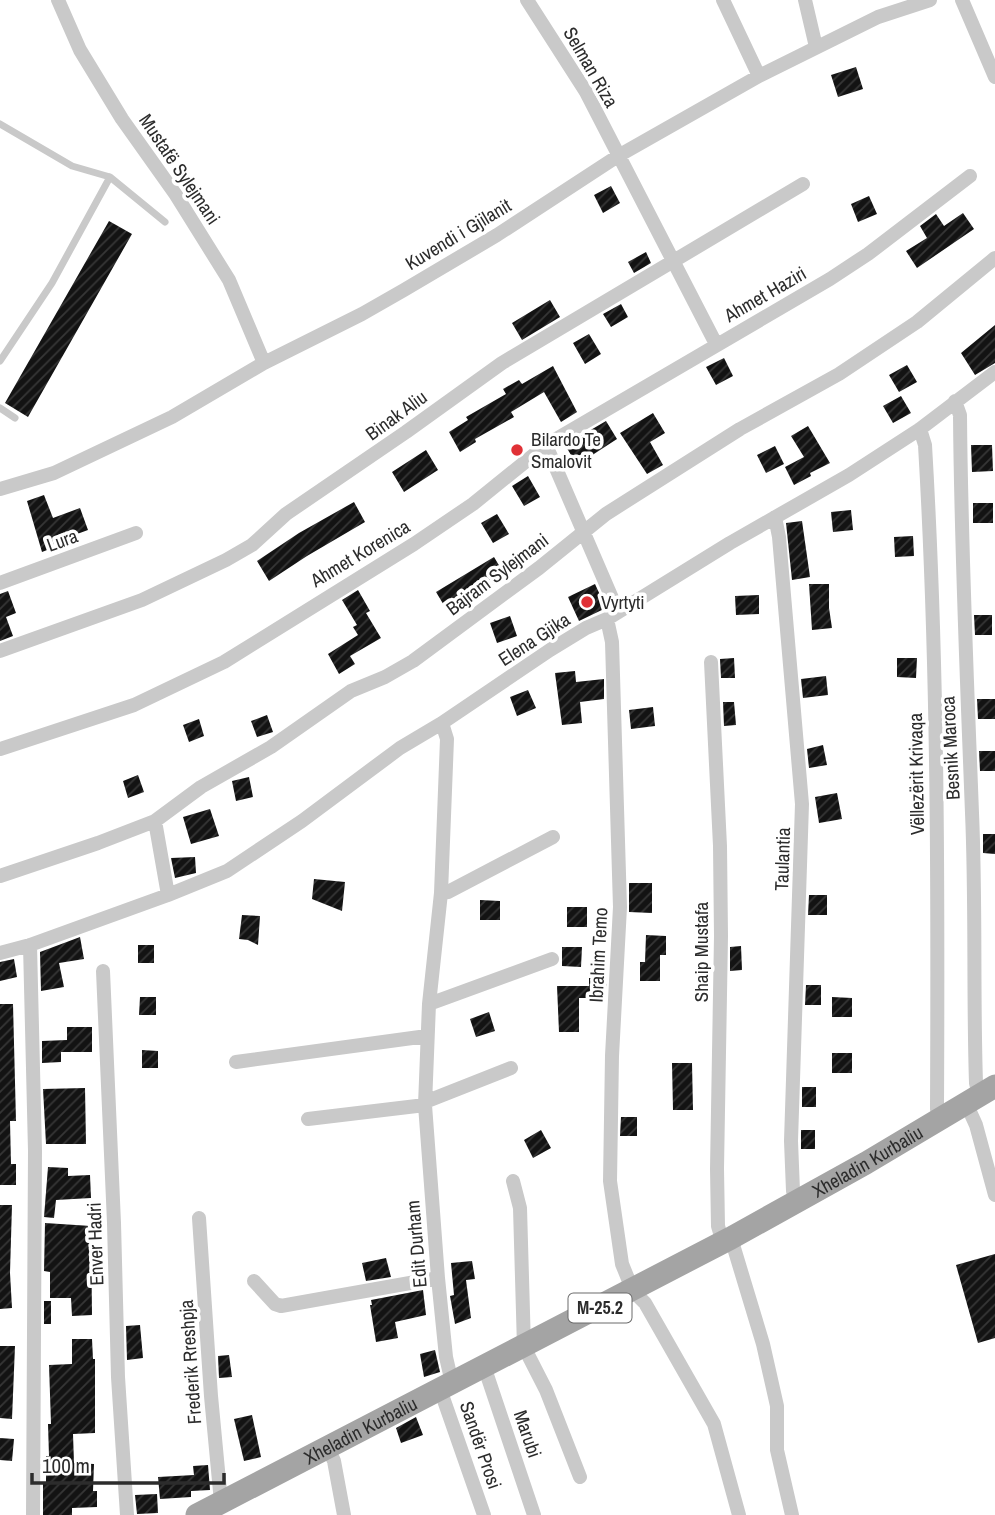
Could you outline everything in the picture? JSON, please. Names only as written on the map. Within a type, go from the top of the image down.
[{"type":"main road","name":"Xheladin Kurbaliu","points":[[197,1515],[727,1241],[980,1095]]},
{"type":"street","name":"Mustafë Sylejmani","points":[[58,0],[80,50],[122,119],[176,195],[229,280],[264,363]]},
{"type":"street","name":"Selman Riza","points":[[527,0],[586,92],[618,156]]},
{"type":"street","points":[[723,0],[759,76]]},
{"type":"street","points":[[805,0],[816,47]]},
{"type":"street","points":[[962,0],[995,77]]},
{"type":"street","name":"Kuvendi i Gjilanit","points":[[0,489],[54,473],[172,417],[264,363],[362,314],[497,235],[618,156],[759,76],[878,17],[927,1]]},
{"type":"street","name":"Ahmet Haziri","points":[[618,156],[716,344],[830,279],[868,254],[970,176]]},
{"type":"street","name":"Binak Aliu","points":[[0,651],[142,600],[252,545],[286,514],[396,440],[502,363],[803,184]]},
{"type":"street","name":"Bajram Sylejmani","points":[[0,876],[155,821],[201,787],[271,747],[324,707],[413,661],[539,568],[606,514],[692,459],[839,374],[917,322],[995,258]]},
{"type":"street","name":"Ahmet Korenica","points":[[0,749],[134,705],[224,662],[414,544],[473,503],[546,445],[716,344]]},
{"type":"street","name":"Elena Gjika","points":[[0,953],[30,945],[227,871],[302,821],[400,748],[550,650],[849,475],[920,429],[995,372]]},
{"type":"street","name":"Besnik Maroca","points":[[954,401],[960,415],[972,814],[976,1083],[980,1095]]},
{"type":"street","name":"Vëllezërit Krivaqa","points":[[920,429],[925,445],[932,566],[938,947],[937,1109],[941,1118]]},
{"type":"street","name":"Ibrahim Temo","points":[[546,445],[584,531],[612,615],[620,907],[612,1056],[610,1181],[622,1264],[632,1291]]},
{"type":"street","name":"Taulantia","points":[[775,517],[779,537],[802,804],[792,1141],[793,1192],[797,1202]]},
{"type":"street","name":"Lura","points":[[0,583],[136,533]]},
{"type":"street","name":"Shaip Mustafa","points":[[711,662],[720,846],[718,1226],[727,1241]]},
{"type":"street","name":"Edit Durham","points":[[442,723],[446,739],[441,893],[429,1003],[425,1103],[446,1357],[446,1386]]},
{"type":"street","points":[[155,821],[167,895]]},
{"type":"street","points":[[441,893],[553,837]]},
{"type":"street","points":[[30,945],[35,1151],[33,1515]]},
{"type":"street","points":[[429,1003],[552,959]]},
{"type":"street","name":"Enver Hadri","points":[[103,971],[118,1377],[127,1515]]},
{"type":"street","points":[[236,1062],[427,1036]]},
{"type":"street","points":[[308,1119],[425,1103],[511,1068]]},
{"type":"street","points":[[980,1095],[976,1125],[995,1195]]},
{"type":"street","points":[[513,1181],[520,1208],[524,1347],[546,1390],[580,1477]]},
{"type":"street","name":"Frederik Rreshpja","points":[[199,1219],[221,1502]]},
{"type":"street","points":[[727,1241],[763,1344],[777,1406],[777,1450],[792,1515]]},
{"type":"street","points":[[254,1281],[275,1304],[281,1306],[438,1278]]},
{"type":"street","points":[[632,1291],[645,1303],[715,1424],[739,1515]]},
{"type":"street","name":"Marubi","points":[[484,1366],[534,1515]]},
{"type":"street","name":"Sandër Prosi","points":[[446,1386],[484,1515]]},
{"type":"street","points":[[327,1447],[334,1461],[344,1515]]},
{"type":"lane","points":[[0,124],[72,166],[110,177],[165,222]]},
{"type":"lane","points":[[0,361],[52,283],[110,177]]},
{"type":"lane","points":[[0,408],[15,418]]},
{"type":"building","points":[[856,67],[863,89],[838,97],[831,75]]},
{"type":"building","points":[[611,186],[620,203],[603,213],[594,195]]},
{"type":"building","points":[[869,196],[877,214],[858,222],[851,204]]},
{"type":"building","points":[[963,213],[974,229],[917,268],[906,251],[927,238],[920,226],[936,214],[944,226]]},
{"type":"building","points":[[109,221],[132,234],[28,417],[5,403]]},
{"type":"building","points":[[646,252],[651,263],[634,273],[628,262]]},
{"type":"building","points":[[550,300],[560,317],[522,340],[512,323]]},
{"type":"building","points":[[621,304],[628,317],[611,327],[603,314]]},
{"type":"building","points":[[995,325],[995,363],[975,375],[961,353]]},
{"type":"building","points":[[589,334],[601,354],[585,364],[573,343]]},
{"type":"building","points":[[724,358],[733,376],[716,385],[706,367]]},
{"type":"building","points":[[907,365],[917,382],[899,392],[889,375]]},
{"type":"building","points":[[553,366],[577,412],[561,422],[544,392],[511,412],[514,417],[475,439],[476,442],[460,452],[449,432],[468,420],[466,417],[506,394],[503,389],[519,380],[522,384]]},
{"type":"building","points":[[901,396],[911,413],[893,423],[883,406]]},
{"type":"building","points":[[653,413],[665,433],[650,442],[663,465],[647,474],[620,433]]},
{"type":"building","points":[[606,421],[617,439],[577,465],[565,445]]},
{"type":"building","points":[[808,426],[830,463],[794,485],[785,467],[804,457],[791,436]]},
{"type":"building","points":[[971,445],[992,445],[993,471],[972,472]]},
{"type":"building","points":[[775,446],[784,464],[766,473],[757,455]]},
{"type":"building","points":[[426,450],[438,470],[404,492],[392,472]]},
{"type":"building","points":[[528,476],[540,497],[524,506],[512,486]]},
{"type":"building","points":[[44,495],[53,518],[80,508],[88,530],[58,541],[60,545],[42,552],[27,501]]},
{"type":"building","points":[[354,502],[365,522],[269,581],[257,561]]},
{"type":"building","points":[[973,503],[993,503],[993,523],[973,523]]},
{"type":"building","points":[[851,510],[853,530],[833,532],[831,512]]},
{"type":"building","points":[[497,514],[509,534],[493,543],[481,523]]},
{"type":"building","points":[[802,521],[810,577],[792,580],[786,523]]},
{"type":"building","points":[[913,536],[914,556],[895,557],[894,537]]},
{"type":"building","points":[[494,557],[506,577],[448,612],[436,592]]},
{"type":"building","name":"Vyrtyti","points":[[595,584],[606,608],[579,621],[568,597]]},
{"type":"building","points":[[809,584],[829,584],[832,628],[812,630]]},
{"type":"building","points":[[358,590],[370,611],[366,613],[381,638],[350,656],[355,664],[339,674],[328,654],[358,635],[353,627],[357,625],[342,600]]},
{"type":"building","points":[[8,591],[16,613],[6,617],[13,636],[0,641],[0,594]]},
{"type":"building","points":[[759,595],[759,614],[736,615],[735,596]]},
{"type":"building","points":[[974,615],[992,615],[992,635],[975,635]]},
{"type":"building","points":[[510,616],[517,636],[497,643],[490,623]]},
{"type":"building","points":[[734,658],[735,678],[721,678],[720,659]]},
{"type":"building","points":[[897,658],[917,658],[916,678],[897,677]]},
{"type":"building","points":[[575,671],[576,682],[604,679],[604,699],[580,702],[582,723],[562,725],[555,673]]},
{"type":"building","points":[[826,676],[828,695],[803,698],[801,679]]},
{"type":"building","points":[[528,690],[536,708],[517,716],[510,697]]},
{"type":"building","points":[[977,699],[995,699],[995,719],[978,719]]},
{"type":"building","points":[[723,702],[734,702],[736,725],[724,726]]},
{"type":"building","points":[[653,707],[655,726],[631,729],[629,710]]},
{"type":"building","points":[[267,715],[273,732],[257,737],[251,721]]},
{"type":"building","points":[[199,719],[204,736],[189,742],[183,725]]},
{"type":"building","points":[[823,745],[827,765],[809,768],[807,749]]},
{"type":"building","points":[[979,751],[995,751],[995,771],[980,771]]},
{"type":"building","points":[[138,775],[144,792],[128,798],[123,781]]},
{"type":"building","points":[[249,777],[253,797],[236,801],[232,781]]},
{"type":"building","points":[[837,793],[842,819],[819,823],[815,797]]},
{"type":"building","points":[[210,809],[219,836],[191,844],[183,817]]},
{"type":"building","points":[[983,834],[995,834],[995,854],[983,853]]},
{"type":"building","points":[[195,857],[196,873],[175,878],[171,858]]},
{"type":"building","points":[[314,879],[345,882],[342,911],[312,899]]},
{"type":"building","points":[[629,883],[652,883],[652,913],[629,912]]},
{"type":"building","points":[[809,895],[827,895],[827,915],[808,915]]},
{"type":"building","points":[[480,900],[500,901],[500,920],[480,920]]},
{"type":"building","points":[[567,907],[587,907],[587,927],[567,927]]},
{"type":"building","points":[[242,915],[260,916],[258,945],[239,939]]},
{"type":"building","points":[[646,935],[666,936],[666,955],[660,955],[660,981],[640,981],[640,962],[645,962]]},
{"type":"building","points":[[80,937],[84,959],[59,963],[64,987],[41,991],[40,952]]},
{"type":"building","points":[[138,945],[154,945],[154,963],[138,963]]},
{"type":"building","points":[[741,946],[742,970],[730,971],[730,947]]},
{"type":"building","points":[[562,947],[582,947],[581,967],[562,966]]},
{"type":"building","points":[[14,959],[17,977],[0,981],[0,962]]},
{"type":"building","points":[[589,978],[607,978],[605,998],[579,998],[579,1032],[559,1032],[557,986],[589,986]]},
{"type":"building","points":[[806,985],[821,985],[821,1005],[805,1005]]},
{"type":"building","points":[[140,997],[156,997],[156,1015],[139,1015]]},
{"type":"building","points":[[832,997],[852,998],[852,1017],[832,1017]]},
{"type":"building","points":[[0,1004],[13,1004],[16,1121],[10,1121],[11,1164],[16,1164],[16,1185],[0,1185]]},
{"type":"building","points":[[489,1012],[495,1031],[476,1037],[470,1019]]},
{"type":"building","points":[[67,1027],[92,1027],[92,1052],[61,1052],[61,1062],[42,1063],[42,1041],[67,1040]]},
{"type":"building","points":[[142,1050],[158,1051],[158,1068],[142,1068]]},
{"type":"building","points":[[832,1053],[852,1053],[852,1073],[832,1073]]},
{"type":"building","points":[[672,1063],[692,1063],[693,1110],[673,1110]]},
{"type":"building","points":[[802,1087],[816,1087],[816,1107],[802,1107]]},
{"type":"building","points":[[85,1088],[86,1144],[46,1144],[43,1089]]},
{"type":"building","points":[[621,1117],[637,1117],[637,1136],[620,1136]]},
{"type":"building","points":[[541,1130],[551,1148],[533,1158],[524,1140]]},
{"type":"building","points":[[801,1130],[815,1130],[815,1149],[801,1149]]},
{"type":"building","points":[[48,1167],[68,1168],[68,1176],[90,1175],[91,1198],[56,1200],[54,1218],[44,1217]]},
{"type":"building","points":[[0,1205],[12,1205],[12,1308],[0,1309]]},
{"type":"building","points":[[45,1223],[91,1226],[92,1315],[72,1316],[71,1298],[50,1298],[50,1272],[44,1271]]},
{"type":"building","points":[[995,1254],[995,1338],[978,1343],[956,1265]]},
{"type":"building","points":[[386,1258],[391,1277],[366,1281],[362,1263]]},
{"type":"building","points":[[472,1261],[475,1279],[466,1280],[471,1318],[455,1324],[450,1296],[454,1295],[451,1263]]},
{"type":"building","points":[[423,1290],[426,1315],[395,1322],[398,1338],[376,1342],[371,1300]]},
{"type":"building","points":[[44,1301],[51,1301],[51,1324],[44,1324]]},
{"type":"building","points":[[140,1325],[143,1358],[127,1360],[126,1326]]},
{"type":"building","points":[[72,1339],[92,1339],[95,1359],[95,1433],[73,1434],[74,1463],[94,1464],[93,1491],[97,1491],[97,1507],[72,1508],[72,1515],[43,1515],[43,1484],[46,1484],[46,1456],[49,1456],[48,1424],[51,1424],[49,1365],[72,1364]]},
{"type":"building","points":[[0,1346],[15,1346],[12,1419],[0,1418]]},
{"type":"building","points":[[435,1350],[440,1372],[424,1377],[420,1354]]},
{"type":"building","points":[[229,1355],[232,1377],[219,1378],[218,1356]]},
{"type":"building","points":[[252,1415],[261,1457],[244,1461],[234,1419]]},
{"type":"building","points":[[416,1417],[423,1435],[401,1443],[396,1428]]},
{"type":"building","points":[[0,1438],[14,1439],[12,1461],[0,1460]]},
{"type":"building","points":[[208,1465],[210,1490],[191,1491],[191,1497],[160,1499],[158,1477],[194,1475],[193,1466]]},
{"type":"building","points":[[157,1494],[158,1513],[137,1514],[135,1495]]},
{"type":"place","name":"Bilardo Te Smalovit","points":[[517,450]]},
{"type":"place","name":"Vyrtyti","points":[[587,602]]}]
